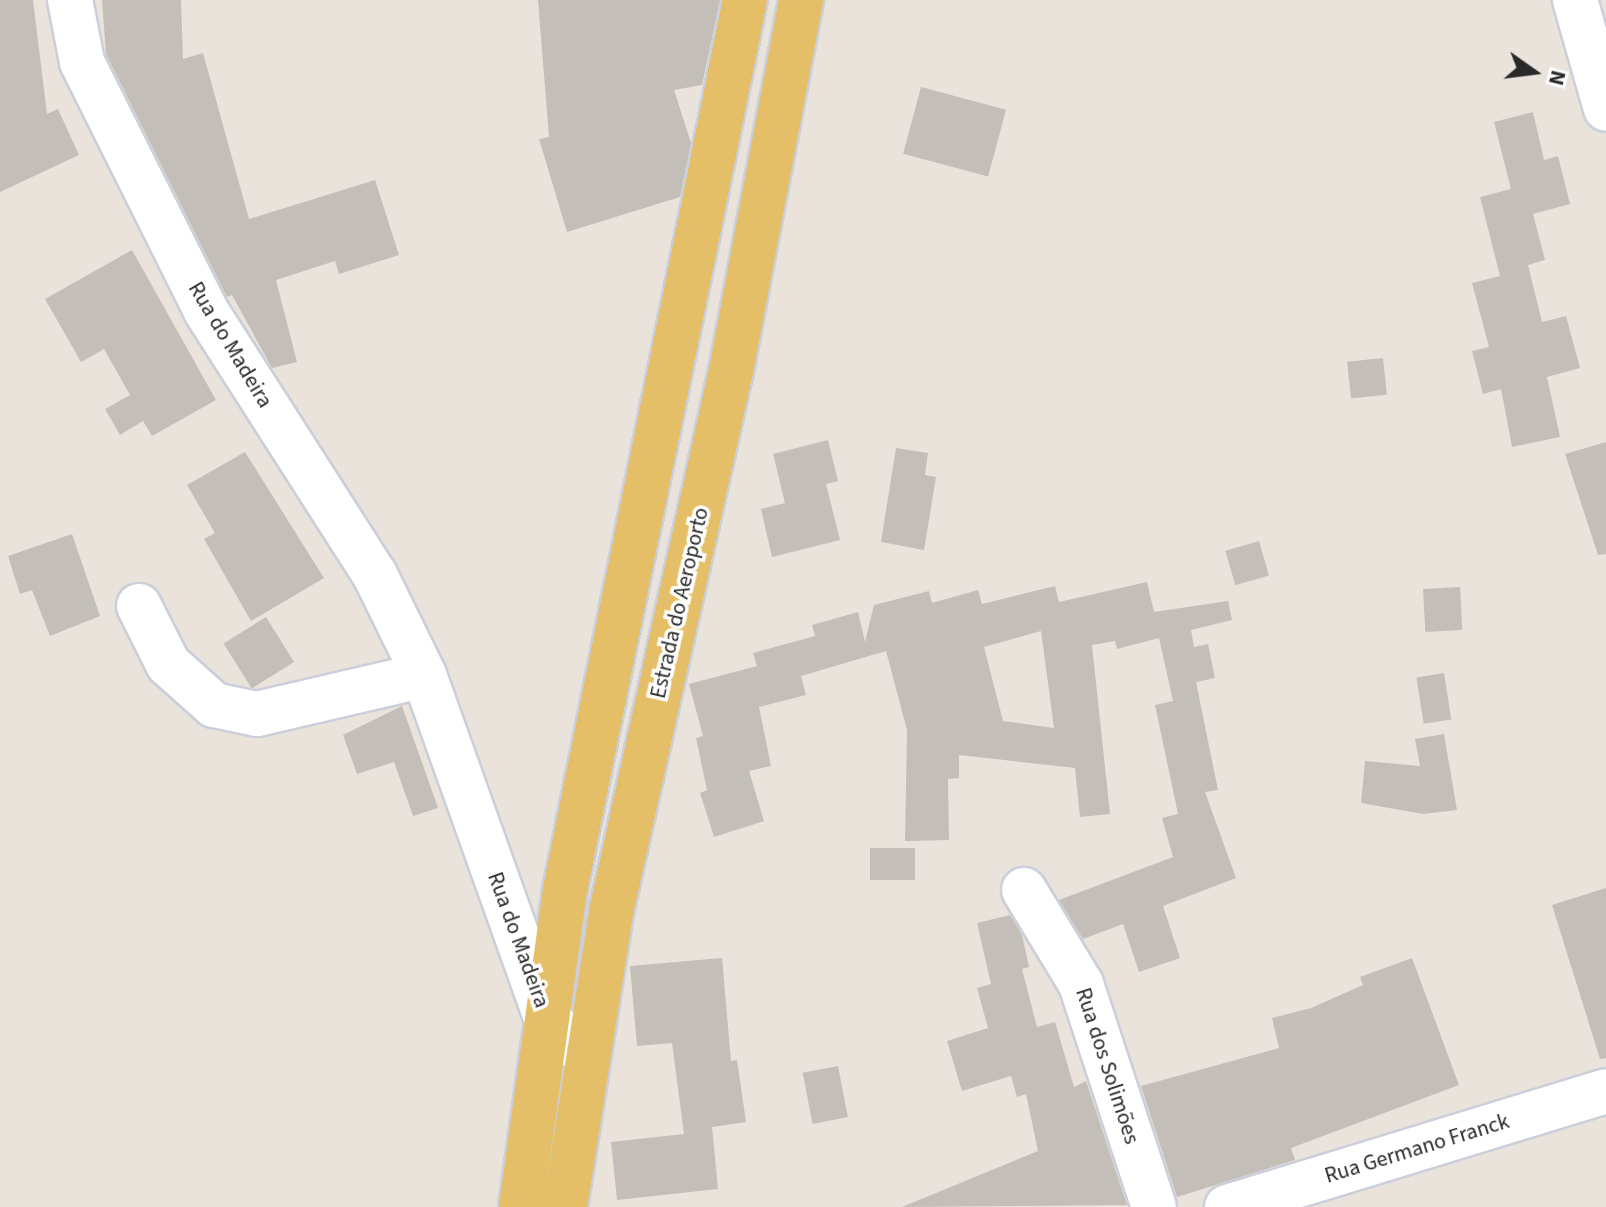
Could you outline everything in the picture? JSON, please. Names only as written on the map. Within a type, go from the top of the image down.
[{"type":"main road","name":"Estrada do Aeroporto","points":[[565,1207],[550,1142],[546,1017],[565,890],[745,0]]},
{"type":"main road","name":"Estrada do Aeroporto","points":[[521,1207],[585,1055],[731,371],[801,0]]},
{"type":"street","name":"Rua do Madeira","points":[[70,0],[82,62],[206,311],[375,575],[424,675],[546,1017],[585,1055]]},
{"type":"street","points":[[1575,0],[1606,109]]},
{"type":"street","points":[[139,606],[168,664],[214,705],[257,714],[424,675]]},
{"type":"street","name":"Rua dos Solimões","points":[[1024,890],[1081,984],[1154,1207]]},
{"type":"street","name":"Rua Germano Franck","points":[[1227,1207],[1606,1091]]},
{"type":"building","points":[[0,0],[33,0],[47,114],[58,109],[79,155],[0,192]]},
{"type":"building","points":[[102,0],[181,0],[183,59],[203,53],[249,219],[375,180],[399,255],[339,274],[335,261],[276,280],[297,362],[272,368],[232,295],[227,297],[106,54]]},
{"type":"building","points":[[538,0],[720,0],[702,85],[674,90],[691,143],[680,197],[567,232],[539,139],[549,137]]},
{"type":"building","points":[[921,87],[1006,110],[988,176],[903,154]]},
{"type":"building","points":[[1533,112],[1544,160],[1558,156],[1570,204],[1533,214],[1545,260],[1528,265],[1542,322],[1566,316],[1580,368],[1547,377],[1560,437],[1512,447],[1501,389],[1483,394],[1472,351],[1489,347],[1472,283],[1500,276],[1480,197],[1511,189],[1494,122]]},
{"type":"building","points":[[132,250],[216,400],[152,436],[143,421],[120,435],[105,409],[130,395],[104,349],[81,362],[45,299]]},
{"type":"building","points":[[1383,358],[1387,395],[1351,399],[1347,362]]},
{"type":"building","points":[[828,440],[838,481],[826,484],[840,540],[772,557],[761,509],[785,503],[773,454]]},
{"type":"building","points":[[1606,442],[1606,554],[1598,555],[1565,454]]},
{"type":"building","points":[[896,448],[928,453],[925,475],[936,477],[924,550],[881,542]]},
{"type":"building","points":[[245,452],[324,578],[251,621],[204,539],[215,533],[187,485]]},
{"type":"building","points":[[72,534],[100,616],[50,636],[32,590],[20,594],[8,556]]},
{"type":"building","points":[[1259,541],[1269,576],[1235,585],[1225,551]]},
{"type":"building","points":[[1147,582],[1154,612],[1228,601],[1232,620],[1191,630],[1194,647],[1208,644],[1215,678],[1196,682],[1218,790],[1205,792],[1236,878],[1163,906],[1180,958],[1139,972],[1123,924],[1083,939],[1059,900],[1173,857],[1162,818],[1178,814],[1155,705],[1173,701],[1159,638],[1117,649],[1115,641],[1092,645],[1110,814],[1080,817],[1075,768],[959,755],[959,778],[948,779],[949,840],[905,841],[907,730],[886,651],[801,676],[806,695],[759,707],[771,766],[749,771],[764,821],[714,837],[700,793],[707,790],[696,738],[703,736],[689,684],[757,666],[753,653],[815,636],[812,625],[858,612],[865,642],[874,605],[929,591],[932,603],[978,590],[982,604],[1055,586],[1059,602]],"holes":[[[1041,631],[1054,728],[1003,721],[984,647]]]},
{"type":"building","points":[[1460,587],[1462,630],[1425,632],[1423,589]]},
{"type":"building","points":[[266,617],[294,662],[252,688],[224,643]]},
{"type":"building","points":[[1444,673],[1451,719],[1424,724],[1416,677]]},
{"type":"building","points":[[402,706],[438,808],[413,816],[394,762],[357,774],[343,735]]},
{"type":"building","points":[[1444,734],[1457,810],[1423,814],[1361,803],[1365,761],[1420,766],[1415,739]]},
{"type":"building","points":[[870,848],[915,848],[915,880],[870,880]]},
{"type":"building","points":[[1606,888],[1606,1058],[1600,1059],[1552,905]]},
{"type":"building","points":[[1010,915],[1022,935],[1029,967],[1022,969],[1037,1027],[1055,1022],[1074,1087],[1086,1081],[1127,1205],[902,1207],[1038,1151],[1026,1094],[1017,1097],[1011,1076],[962,1091],[947,1041],[988,1028],[977,988],[991,984],[977,923]]},
{"type":"building","points":[[722,958],[731,1061],[737,1060],[746,1122],[712,1127],[718,1189],[617,1200],[611,1142],[684,1134],[672,1043],[637,1046],[630,966]]},
{"type":"building","points":[[1412,958],[1459,1085],[1291,1148],[1295,1160],[1177,1197],[1141,1086],[1279,1048],[1272,1018],[1311,1008],[1363,985],[1360,977]]},
{"type":"building","points":[[838,1066],[848,1117],[813,1124],[803,1073]]}]
